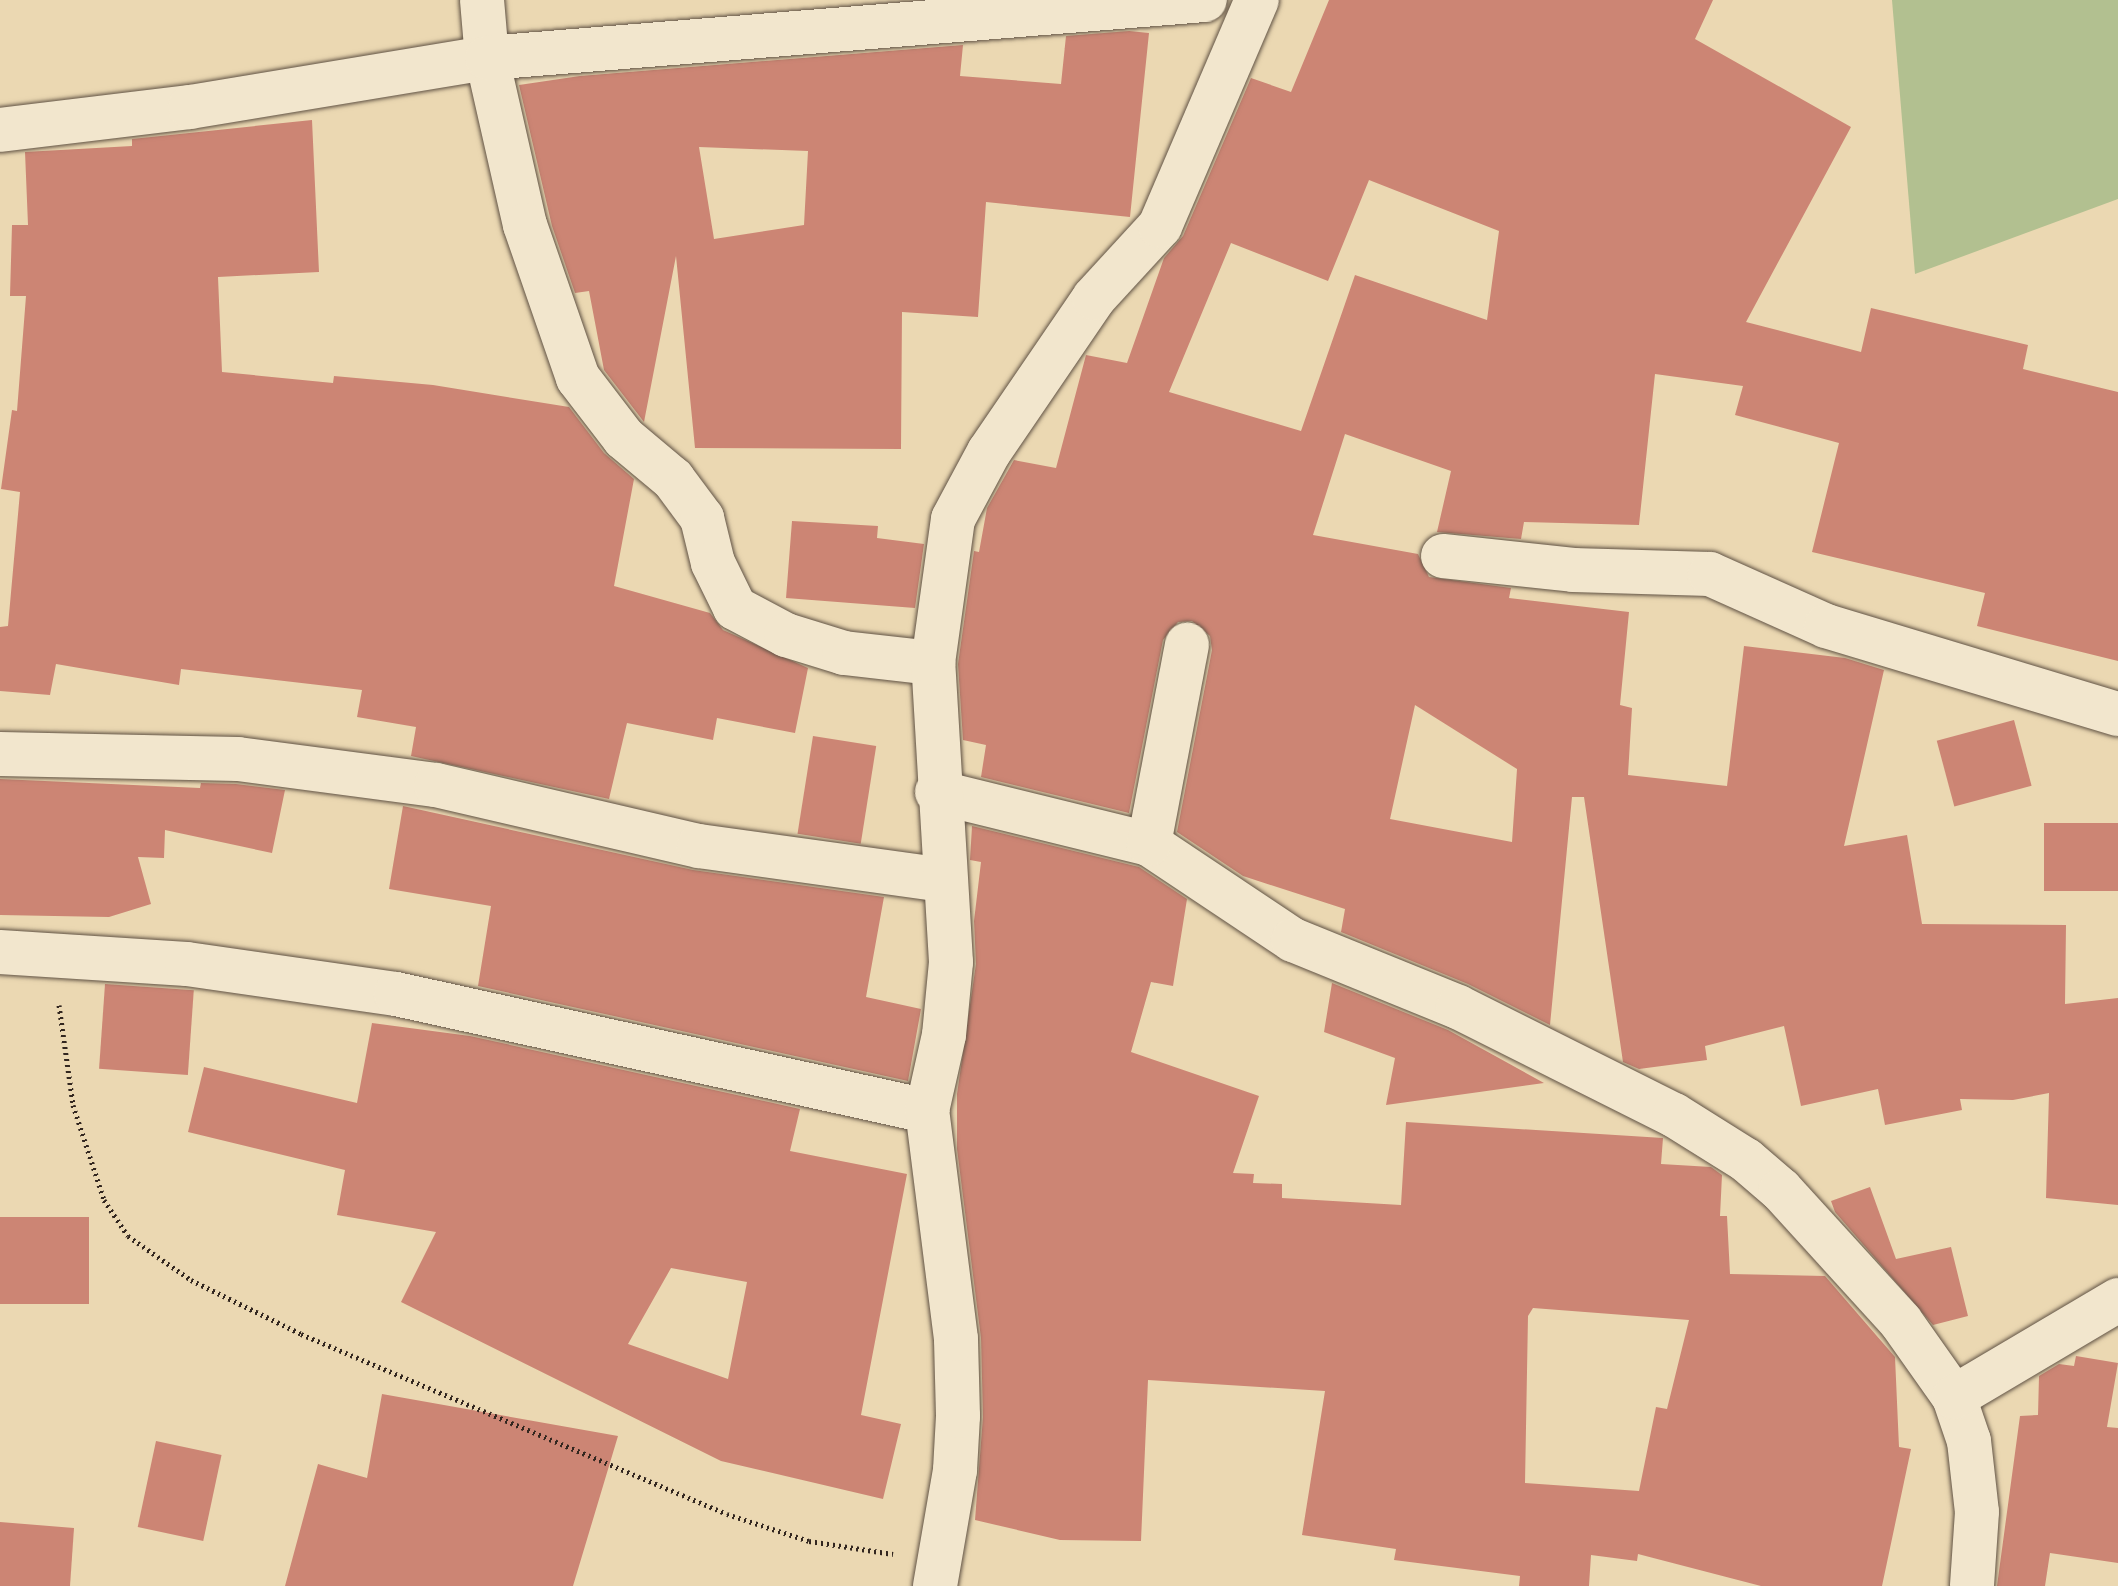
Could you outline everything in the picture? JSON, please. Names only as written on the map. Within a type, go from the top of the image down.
[{"type":"street","points":[[482,0],[487,58],[525,225],[578,378],[624,438],[673,479],[702,518],[713,563],[735,608],[786,635],[844,653],[933,663]]},
{"type":"street","points":[[0,130],[190,107],[487,58],[1205,0]]},
{"type":"street","points":[[936,1574],[955,1470],[958,1416],[956,1339],[927,1111],[944,1035],[951,962],[937,792],[933,663],[953,519],[989,452],[1094,298],[1160,226],[1257,0]]},
{"type":"street","points":[[1443,556],[1573,570],[1710,574],[1826,626],[2118,714]]},
{"type":"street","points":[[1149,844],[1187,645]]},
{"type":"street","points":[[0,754],[238,759],[405,781],[699,846],[943,880]]},
{"type":"street","points":[[937,792],[1149,844],[1293,940],[1458,1007],[1710,1134],[1781,1190],[1901,1322],[1954,1397],[1969,1441],[1975,1498],[1972,1586]]},
{"type":"street","points":[[0,952],[187,964],[396,994],[927,1111]]},
{"type":"street","points":[[1954,1397],[2118,1300]]},
{"type":"path","points":[[53,955],[73,1105],[104,1200],[128,1236],[191,1280],[301,1334],[727,1514],[809,1541],[936,1574]]},
{"type":"green space","points":[[1892,0],[2118,0],[2118,199],[1915,274]]},
{"type":"building","points":[[1329,0],[1713,0],[1695,39],[1851,127],[1746,322],[1861,352],[1871,308],[2028,345],[2023,369],[2118,392],[2118,661],[1977,626],[1985,593],[1812,552],[1839,443],[1735,415],[1743,386],[1655,374],[1639,525],[1524,522],[1521,539],[1437,532],[1451,471],[1345,434],[1313,535],[1418,554],[1429,577],[1511,588],[1509,598],[1629,612],[1620,705],[1632,708],[1628,775],[1727,786],[1744,646],[1845,658],[1884,670],[1844,846],[1907,835],[1922,924],[2066,925],[2065,1004],[2118,998],[2118,1205],[2046,1198],[2049,1093],[2013,1100],[1960,1099],[1962,1110],[1885,1125],[1878,1089],[1801,1106],[1784,1026],[1705,1046],[1707,1060],[1639,1069],[1623,1062],[1584,797],[1572,797],[1550,1025],[1468,984],[1341,932],[1345,909],[1243,876],[1177,832],[1212,650],[1210,636],[1192,621],[1178,622],[1163,640],[1129,813],[981,777],[986,745],[963,740],[958,664],[974,551],[979,552],[987,508],[1014,460],[1056,468],[1086,355],[1127,363],[1164,258],[1183,236],[1251,78],[1291,92]],"holes":[[[1369,180],[1499,231],[1487,320],[1355,275],[1301,431],[1169,392],[1231,243],[1328,281]],[[1415,705],[1517,769],[1512,842],[1390,819]]]},
{"type":"building","points":[[1129,31],[1149,33],[1130,217],[986,202],[978,317],[902,312],[901,449],[695,448],[676,256],[644,422],[604,370],[589,291],[575,293],[552,226],[519,85],[580,76],[963,45],[960,76],[1061,84],[1066,36]],"holes":[[[699,147],[808,151],[804,225],[714,239]]]},
{"type":"building","points":[[312,120],[319,272],[218,277],[222,372],[333,383],[334,376],[433,385],[569,407],[604,453],[634,479],[614,586],[710,613],[723,630],[808,668],[795,733],[717,718],[713,740],[627,723],[609,799],[411,756],[416,727],[357,717],[362,690],[181,669],[179,685],[56,664],[50,695],[0,691],[0,627],[8,626],[20,492],[1,489],[12,410],[17,411],[26,296],[10,296],[12,225],[28,225],[25,152],[132,146],[132,139]]},
{"type":"building","points":[[792,521],[878,526],[877,538],[924,544],[915,608],[786,598]]},
{"type":"building","points":[[2014,720],[2032,786],[1954,806],[1937,741]]},
{"type":"building","points":[[813,736],[876,746],[861,844],[798,834]]},
{"type":"building","points":[[0,779],[200,788],[201,783],[236,784],[285,790],[272,853],[165,830],[164,858],[138,857],[151,904],[109,917],[0,915]]},
{"type":"building","points":[[403,806],[693,870],[884,897],[866,997],[921,1009],[908,1081],[478,986],[491,906],[389,889]]},
{"type":"building","points":[[2044,823],[2118,823],[2118,891],[2044,891]]},
{"type":"building","points":[[972,826],[1139,867],[1187,899],[1173,986],[1151,982],[1131,1052],[1259,1096],[1233,1173],[1254,1174],[1253,1183],[1282,1184],[1282,1198],[1401,1205],[1406,1122],[1663,1138],[1661,1164],[1711,1167],[1722,1175],[1720,1216],[1727,1216],[1730,1274],[1825,1276],[1895,1357],[1899,1447],[1911,1449],[1882,1586],[1761,1586],[1638,1554],[1637,1561],[1591,1555],[1589,1586],[1519,1586],[1520,1576],[1394,1560],[1396,1549],[1302,1535],[1325,1391],[1148,1380],[1141,1541],[1060,1540],[975,1520],[983,1417],[981,1338],[957,1149],[957,1094],[976,964],[974,921],[981,862],[970,860]],"holes":[[[1533,1308],[1689,1320],[1667,1409],[1656,1407],[1639,1491],[1525,1483],[1528,1316]]]},
{"type":"building","points":[[1332,983],[1448,1030],[1544,1083],[1386,1105],[1395,1058],[1324,1032]]},
{"type":"building","points":[[105,984],[194,990],[188,1075],[99,1069]]},
{"type":"building","points":[[372,1023],[470,1036],[800,1109],[790,1151],[907,1174],[861,1415],[901,1424],[883,1499],[721,1461],[401,1302],[436,1232],[337,1215],[345,1170],[188,1132],[204,1067],[357,1103]],"holes":[[[671,1268],[747,1282],[728,1379],[628,1344]]]},
{"type":"building","points":[[1870,1187],[1896,1259],[1951,1247],[1968,1316],[1933,1325],[1835,1212],[1831,1201]]},
{"type":"building","points":[[0,1217],[89,1217],[89,1304],[0,1304]]},
{"type":"building","points":[[2076,1356],[2118,1363],[2107,1427],[2118,1428],[2118,1563],[2050,1553],[2045,1586],[1997,1586],[2020,1416],[2038,1415],[2039,1376],[2059,1364],[2074,1366]]},
{"type":"building","points":[[382,1394],[618,1436],[573,1586],[285,1586],[318,1464],[367,1478]]},
{"type":"building","points":[[156,1441],[222,1455],[203,1541],[138,1527]]},
{"type":"building","points":[[0,1522],[74,1528],[70,1586],[0,1586]]}]
